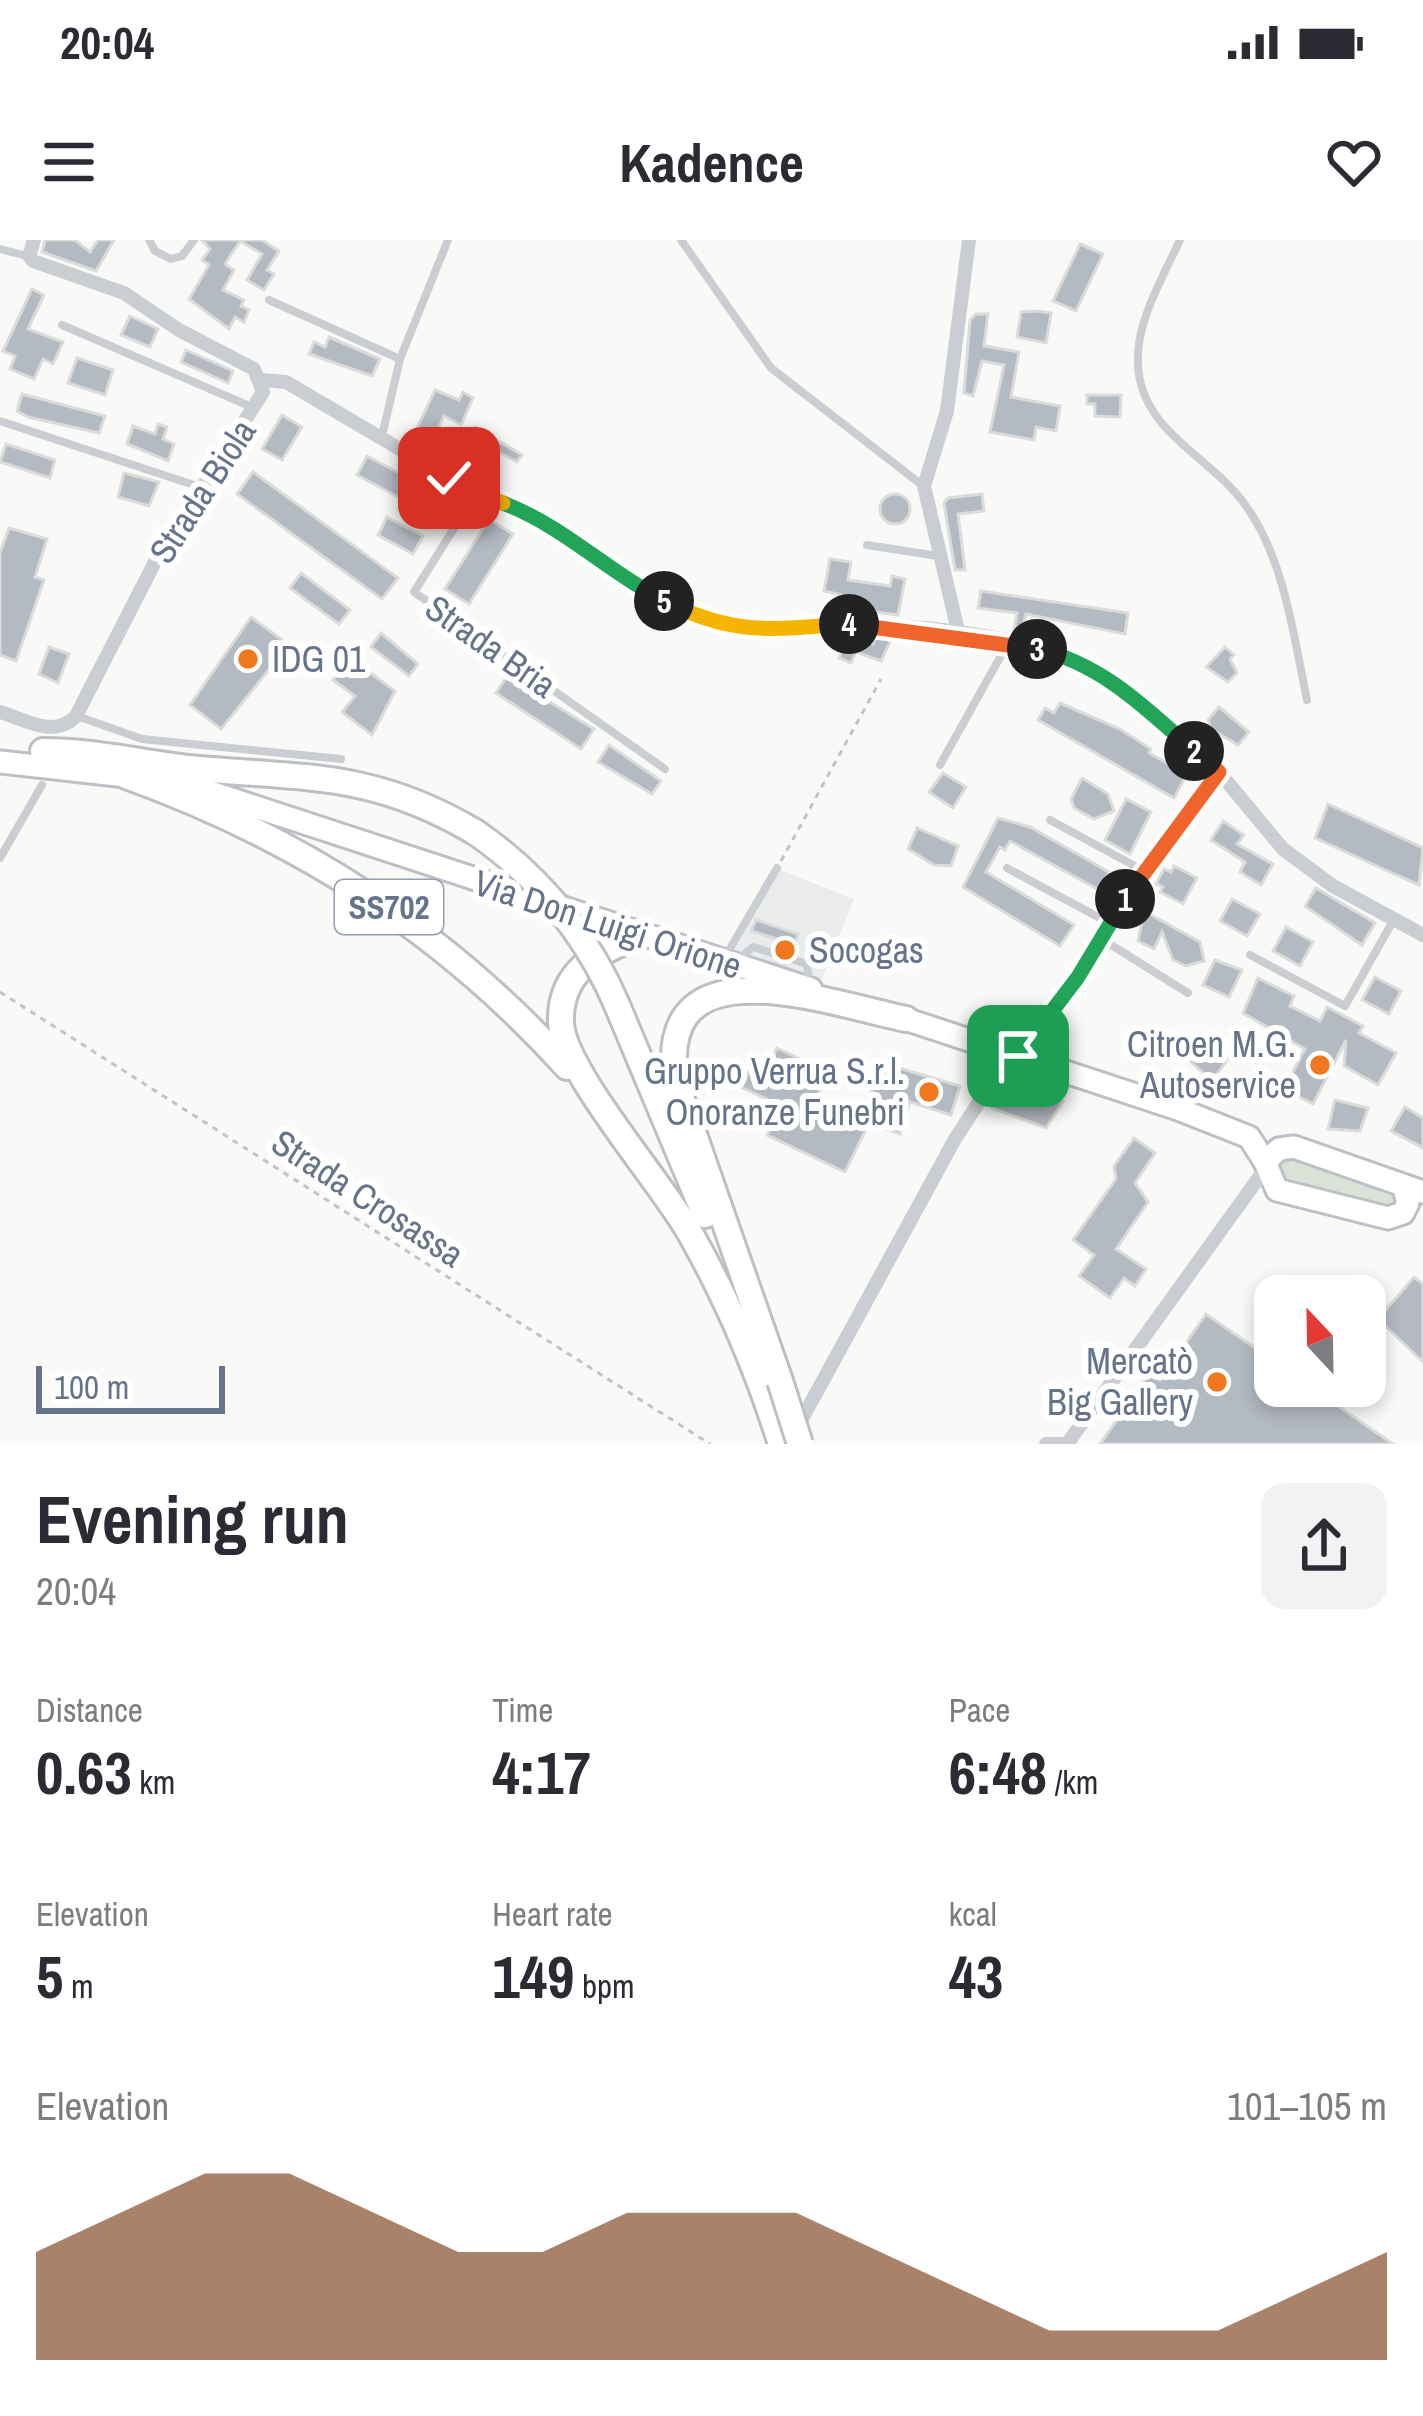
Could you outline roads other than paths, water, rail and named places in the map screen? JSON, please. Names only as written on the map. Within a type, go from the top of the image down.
[{"type":"highway","name":"SS702","points":[[43,751],[325,776],[389,791],[475,832],[554,900],[590,950],[617,1005],[750,1322],[780,1381],[800,1444]]},
{"type":"highway","name":"SS702","points":[[126,776],[228,814],[387,905],[522,1018],[605,1108]]},
{"type":"highway","name":"SS702","points":[[640,936],[584,962],[562,1002],[565,1044],[750,1322]]},
{"type":"highway","name":"SS702","points":[[785,1444],[676,1083],[671,1053],[678,1028],[702,999],[742,988],[906,1019]]},
{"type":"main road","name":"Via Don Luigi Orione","points":[[0,750],[43,751],[134,768],[906,1019],[1294,1147],[1413,1188],[1408,1204],[1413,1209],[1388,1218],[1283,1191],[1270,1183],[1249,1138],[1178,1109]]},
{"type":"main road","name":"Via Don Luigi Orione","points":[[0,762],[126,776],[207,793]]},
{"type":"main road","points":[[1265,1166],[1279,1149],[1294,1147]]},
{"type":"street","points":[[29,256],[34,240]]},
{"type":"street","points":[[959,635],[924,486],[947,411],[969,240]]},
{"type":"street","name":"Strada Biola","points":[[29,256],[124,293],[179,330],[235,357],[261,380],[263,392],[147,576],[76,716]]},
{"type":"street","points":[[261,380],[286,382],[477,492],[532,514]]},
{"type":"street","points":[[822,626],[959,635],[1085,665],[1145,708],[1219,772],[1282,849],[1423,935]]},
{"type":"street","points":[[0,712],[49,728],[64,726],[76,716]]},
{"type":"street","points":[[785,1444],[955,1138],[1078,977],[1108,923],[1219,772]]},
{"type":"street","points":[[1046,1444],[1068,1444],[1265,1166]]},
{"type":"street","points":[[1228,1216],[1251,1199],[1283,1191]]},
{"type":"lane","points":[[149,240],[155,251],[171,260],[182,256],[194,240]]},
{"type":"lane","points":[[382,438],[400,358],[448,240]]},
{"type":"lane","points":[[681,240],[771,368],[924,486]]},
{"type":"lane","points":[[1180,240],[1136,339],[1143,380],[1167,428],[1237,495],[1256,523],[1293,632],[1307,700]]},
{"type":"lane","points":[[0,249],[29,256]]},
{"type":"lane","points":[[269,300],[400,358]]},
{"type":"lane","points":[[62,325],[255,409]]},
{"type":"lane","points":[[0,421],[204,489]]},
{"type":"lane","name":"Strada Bria","points":[[477,492],[414,592],[665,769]]},
{"type":"lane","points":[[867,545],[940,556]]},
{"type":"lane","points":[[940,765],[1008,643]]},
{"type":"lane","points":[[76,716],[142,739],[340,759]]},
{"type":"lane","points":[[0,858],[42,785]]},
{"type":"lane","points":[[1050,820],[1144,871]]},
{"type":"lane","points":[[728,962],[777,868]]},
{"type":"lane","points":[[1006,868],[1108,923]]},
{"type":"lane","points":[[1250,955],[1345,1006],[1393,920]]},
{"type":"lane","points":[[1099,938],[1188,993]]},
{"type":"lane","points":[[728,962],[753,947],[775,954]]},
{"type":"lane","points":[[791,959],[807,964],[810,989]]},
{"type":"place","name":"IDG 01","points":[[248,659]]},
{"type":"place","name":"Socogas","points":[[785,950]]},
{"type":"place","name":"Citroen M.G. Autoservice","points":[[1320,1065]]},
{"type":"place","name":"Gruppo Verrua S.r.l. Onoranze Funebri","points":[[929,1092]]},
{"type":"place","name":"Mercatò Big Gallery","points":[[1217,1382]]}]
